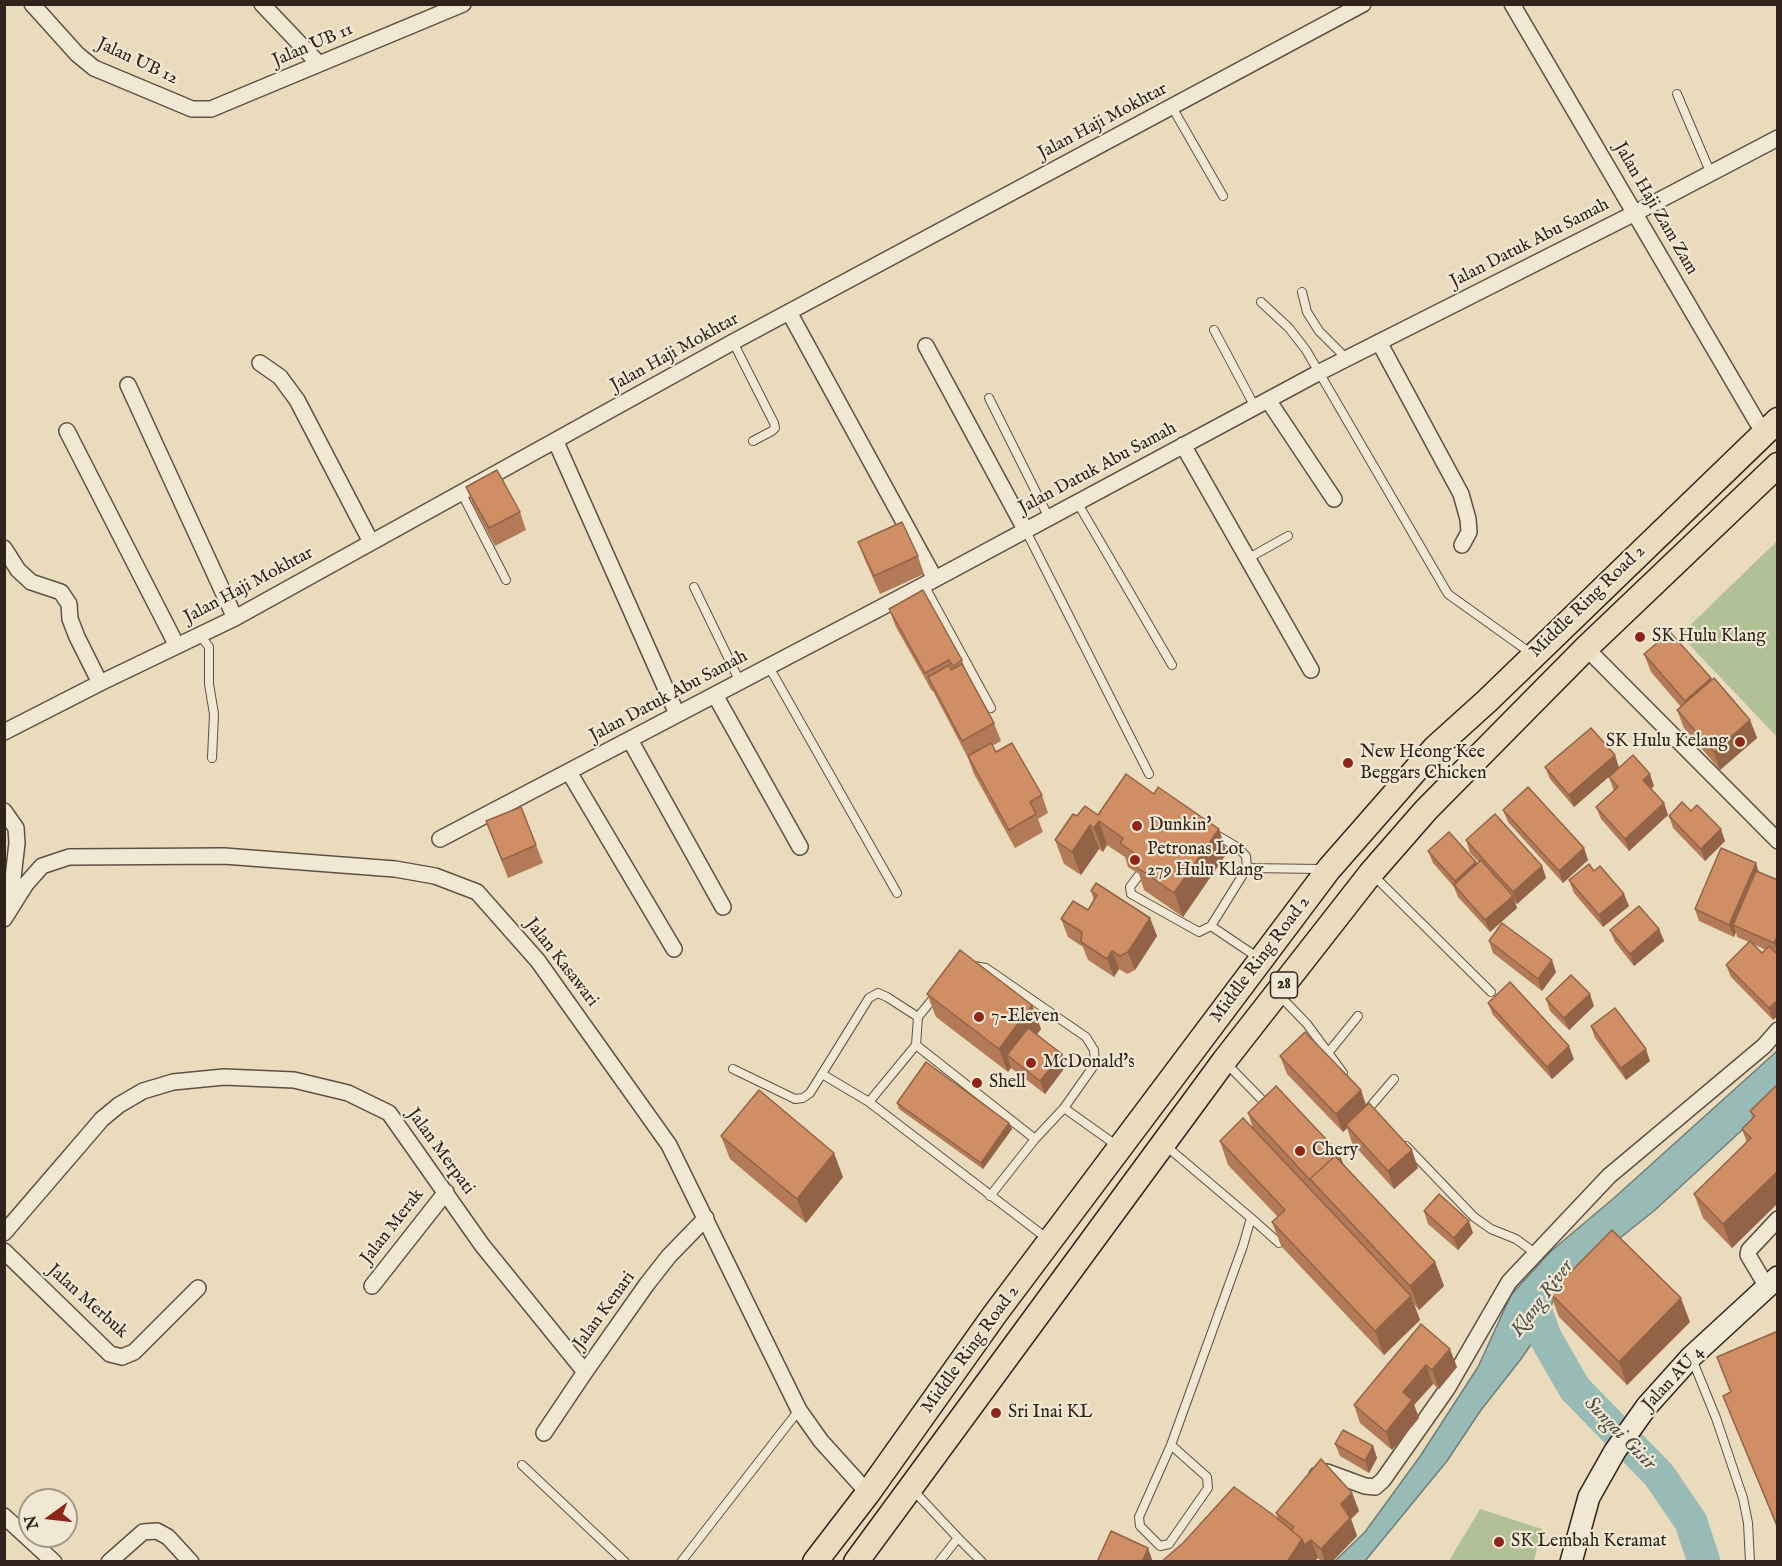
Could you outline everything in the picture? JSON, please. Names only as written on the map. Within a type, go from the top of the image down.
[{"type":"highway","name":"Middle Ring Road 2","points":[[815,1562],[868,1493],[1050,1241],[1329,869],[1435,748],[1487,701],[1771,427]]},
{"type":"highway","name":"Middle Ring Road 2","points":[[856,1562],[1224,1061],[1371,873],[1426,810],[1586,648],[1778,465]]},
{"type":"main road","name":"Jalan AU 4","points":[[1571,1562],[1589,1497],[1615,1451],[1647,1406],[1691,1358],[1772,1282]]},
{"type":"street","name":"Jalan UB 12","points":[[32,4],[77,54],[94,68],[192,109],[211,109]]},
{"type":"street","points":[[262,4],[319,64]]},
{"type":"street","name":"Jalan UB 11","points":[[211,109],[463,4]]},
{"type":"street","name":"Jalan Haji Mokhtar","points":[[4,732],[235,618],[789,312],[1363,4]]},
{"type":"street","name":"Jalan Haji Zam Zam","points":[[1512,4],[1635,213],[1771,427]]},
{"type":"street","name":"Jalan Datuk Abu Samah","points":[[440,839],[930,582],[1320,372],[1778,138]]},
{"type":"street","points":[[789,312],[930,582]]},
{"type":"street","points":[[1379,342],[1461,494],[1468,519],[1468,532],[1462,545]]},
{"type":"street","points":[[926,346],[1026,531]]},
{"type":"street","points":[[260,363],[280,378],[297,400],[371,542]]},
{"type":"street","points":[[128,385],[235,618]]},
{"type":"street","points":[[1262,403],[1334,499]]},
{"type":"street","points":[[67,431],[177,646]]},
{"type":"street","points":[[556,442],[677,714]]},
{"type":"street","points":[[1183,445],[1311,670]]},
{"type":"street","points":[[4,548],[18,570],[31,582],[61,592],[69,604],[70,619],[77,637],[100,683]]},
{"type":"street","points":[[1586,648],[1776,838]]},
{"type":"street","points":[[715,695],[800,847]]},
{"type":"street","points":[[630,740],[723,907]]},
{"type":"street","points":[[569,772],[674,948]]},
{"type":"street","points":[[4,811],[16,828],[17,843],[7,915]]},
{"type":"street","name":"Jalan Kasawari","points":[[7,915],[26,884],[42,866],[69,856],[224,856],[395,870],[435,876],[477,892],[538,961],[669,1145],[799,1410],[821,1441],[868,1493]]},
{"type":"street","points":[[1311,1483],[1317,1474],[1327,1472],[1365,1486],[1375,1487],[1383,1480],[1447,1389],[1509,1282],[1609,1176],[1764,1046],[1778,1030]]},
{"type":"street","name":"Jalan Merpati","points":[[4,1233],[102,1119],[142,1091],[173,1082],[224,1077],[294,1080],[348,1093],[389,1113],[482,1245],[585,1372]]},
{"type":"street","name":"Jalan Merak","points":[[372,1286],[446,1192]]},
{"type":"street","name":"Jalan Kenari","points":[[544,1433],[655,1275],[706,1218]]},
{"type":"street","points":[[1772,1282],[1748,1255],[1749,1250],[1778,1219]]},
{"type":"street","name":"Jalan Merbuk","points":[[4,1251],[110,1354],[122,1357],[134,1352],[198,1287]]},
{"type":"street","points":[[4,1516],[54,1562]]},
{"type":"street","points":[[109,1562],[143,1532],[157,1531],[168,1538],[191,1562]]},
{"type":"lane","points":[[1677,93],[1711,174]]},
{"type":"lane","points":[[1172,107],[1223,196]]},
{"type":"lane","points":[[1302,292],[1307,312],[1319,331],[1347,359]]},
{"type":"lane","points":[[1261,302],[1306,350],[1448,594],[1533,655]]},
{"type":"lane","points":[[1214,330],[1262,403]]},
{"type":"lane","points":[[734,342],[774,423],[772,431],[753,441]]},
{"type":"lane","points":[[989,398],[1049,518]]},
{"type":"lane","points":[[462,494],[506,580]]},
{"type":"lane","points":[[1077,502],[1172,665]]},
{"type":"lane","points":[[1026,531],[1149,774]]},
{"type":"lane","points":[[1247,559],[1288,536]]},
{"type":"lane","points":[[930,582],[992,708]]},
{"type":"lane","points":[[694,587],[740,682]]},
{"type":"lane","points":[[200,635],[209,647],[209,684],[214,714],[212,758]]},
{"type":"lane","points":[[769,666],[897,893]]},
{"type":"lane","points":[[1149,861],[1130,887],[1131,894],[1199,932],[1212,926],[1247,868],[1246,856],[1237,847],[1206,829]]},
{"type":"lane","points":[[1247,868],[1329,869]]},
{"type":"lane","points":[[1371,873],[1491,992]]},
{"type":"lane","points":[[1212,926],[1261,960]]},
{"type":"lane","points":[[965,965],[986,968],[1086,1037],[1094,1050],[1095,1064],[1064,1108],[1035,1139],[990,1196]]},
{"type":"lane","points":[[869,1102],[916,1045],[918,1017],[940,990]]},
{"type":"lane","points":[[733,1069],[795,1099],[803,1098],[810,1093],[869,998],[878,993],[918,1017]]},
{"type":"lane","points":[[1278,994],[1307,1024],[1349,1080]]},
{"type":"lane","points":[[1328,1053],[1358,1016]]},
{"type":"lane","points":[[916,1045],[1035,1139]]},
{"type":"lane","points":[[1224,1061],[1267,1105]]},
{"type":"lane","points":[[822,1074],[869,1102],[1050,1241]]},
{"type":"lane","points":[[1370,1107],[1394,1079]]},
{"type":"lane","points":[[1363,1098],[1378,1116]]},
{"type":"lane","points":[[1064,1108],[1119,1148]]},
{"type":"lane","points":[[1402,1141],[1474,1217],[1491,1229],[1516,1239],[1535,1253]]},
{"type":"lane","points":[[1163,1144],[1279,1244]]},
{"type":"lane","points":[[1171,1445],[1207,1477],[1208,1488],[1169,1544],[1160,1546],[1140,1526],[1138,1517],[1171,1445],[1251,1218]]},
{"type":"lane","points":[[1691,1358],[1716,1418],[1743,1498],[1748,1523],[1750,1562]]},
{"type":"lane","points":[[681,1562],[799,1410]]},
{"type":"lane","points":[[522,1465],[625,1562]]},
{"type":"lane","points":[[911,1488],[982,1562]]},
{"type":"lane","points":[[939,1562],[958,1538]]},
{"type":"green space","points":[[1777,541],[1777,737],[1680,635]]},
{"type":"green space","name":"SK Lembah Keramat","points":[[1480,1509],[1542,1529],[1534,1561],[1449,1561]]},
{"type":"water","name":"Klang River","points":[[1777,1051],[1777,1098],[1655,1210],[1555,1293],[1547,1321],[1521,1359],[1481,1410],[1447,1461],[1365,1561],[1334,1562],[1365,1532],[1421,1455],[1478,1367],[1511,1295],[1550,1252],[1614,1198]]},
{"type":"building","points":[[497,470],[520,512],[489,528],[466,487]]},
{"type":"building","points":[[902,522],[918,556],[874,576],[858,542]]},
{"type":"building","points":[[923,590],[962,660],[953,666],[949,660],[925,673],[889,609]]},
{"type":"building","points":[[1670,632],[1711,678],[1685,701],[1644,654]]},
{"type":"building","points":[[962,664],[994,723],[962,741],[928,677],[949,665],[951,670]]},
{"type":"building","points":[[1714,678],[1750,720],[1714,752],[1677,710]]},
{"type":"building","points":[[1591,728],[1615,755],[1569,795],[1545,767]]},
{"type":"building","points":[[991,743],[996,752],[1012,743],[1042,795],[1030,802],[1036,814],[1009,830],[968,756]]},
{"type":"building","points":[[1633,755],[1650,774],[1643,780],[1664,803],[1625,839],[1596,807],[1618,787],[1609,777]]},
{"type":"building","points":[[1126,774],[1154,794],[1158,787],[1219,829],[1174,893],[1135,866],[1141,858],[1120,843],[1123,838],[1099,821],[1094,828],[1090,825],[1072,852],[1055,840],[1073,814],[1077,816],[1085,806],[1098,815]]},
{"type":"building","points":[[1528,787],[1584,848],[1559,871],[1503,810]]},
{"type":"building","points":[[1682,802],[1691,811],[1697,805],[1721,829],[1701,849],[1669,816]]},
{"type":"building","points":[[521,807],[536,845],[502,860],[486,821]]},
{"type":"building","points":[[1495,814],[1542,866],[1513,892],[1466,840]]},
{"type":"building","points":[[1449,832],[1476,862],[1455,881],[1428,851]]},
{"type":"building","points":[[1721,848],[1756,863],[1729,925],[1695,909]]},
{"type":"building","points":[[1481,860],[1513,896],[1485,920],[1454,885]]},
{"type":"building","points":[[1589,864],[1594,871],[1600,866],[1624,894],[1599,915],[1569,880]]},
{"type":"building","points":[[1756,871],[1778,880],[1778,934],[1774,943],[1733,925]]},
{"type":"building","points":[[1096,883],[1150,918],[1128,952],[1120,956],[1112,951],[1107,959],[1081,942],[1082,932],[1061,919],[1073,901],[1088,910],[1097,895],[1091,891]]},
{"type":"building","points":[[1639,906],[1659,929],[1630,954],[1610,930]]},
{"type":"building","points":[[1502,923],[1552,960],[1538,979],[1489,941]]},
{"type":"building","points":[[1750,941],[1762,953],[1769,946],[1778,955],[1778,1000],[1769,1008],[1726,965]]},
{"type":"building","points":[[960,950],[1032,1005],[999,1049],[927,994]]},
{"type":"building","points":[[1571,975],[1590,994],[1564,1018],[1546,999]]},
{"type":"building","points":[[1510,982],[1569,1046],[1547,1067],[1488,1003]]},
{"type":"building","points":[[1615,1008],[1646,1049],[1621,1068],[1591,1026]]},
{"type":"building","points":[[1028,1028],[1062,1054],[1040,1081],[1007,1055]]},
{"type":"building","points":[[1305,1032],[1361,1090],[1336,1114],[1280,1056]]},
{"type":"building","points":[[926,1062],[1009,1123],[981,1163],[897,1103]]},
{"type":"building","points":[[1778,1084],[1778,1171],[1723,1224],[1694,1194],[1751,1138],[1742,1129],[1755,1116],[1750,1111]]},
{"type":"building","name":"Chery","points":[[1276,1086],[1339,1153],[1310,1180],[1248,1113]]},
{"type":"building","points":[[759,1090],[834,1153],[797,1199],[721,1136]]},
{"type":"building","points":[[1369,1103],[1412,1150],[1388,1171],[1346,1125]]},
{"type":"building","points":[[1243,1118],[1411,1296],[1375,1331],[1272,1222],[1285,1210],[1220,1141]]},
{"type":"building","points":[[1335,1156],[1435,1262],[1410,1286],[1310,1179]]},
{"type":"building","points":[[1439,1194],[1469,1221],[1454,1238],[1424,1211]]},
{"type":"building","points":[[1612,1230],[1681,1298],[1619,1362],[1550,1293]]},
{"type":"building","points":[[1421,1324],[1450,1349],[1432,1370],[1426,1365],[1403,1392],[1412,1400],[1386,1432],[1354,1405]]},
{"type":"building","points":[[1778,1331],[1778,1528],[1723,1396],[1731,1392],[1717,1357]]},
{"type":"building","points":[[1343,1430],[1373,1446],[1365,1461],[1335,1444]]},
{"type":"building","points":[[1321,1459],[1352,1493],[1341,1504],[1350,1518],[1321,1549],[1311,1540],[1304,1545],[1302,1539],[1291,1530],[1294,1527],[1276,1513]]},
{"type":"building","points":[[1234,1487],[1302,1539],[1287,1562],[1161,1562],[1183,1543]]},
{"type":"building","points":[[1111,1531],[1148,1548],[1142,1562],[1097,1562]]},
{"type":"waterway","name":"Sungai Gisir","points":[[1534,1306],[1545,1337],[1575,1389],[1659,1475],[1691,1522],[1704,1562]]},
{"type":"place","name":"SK Hulu Klang","points":[[1640,637]]},
{"type":"place","name":"SK Hulu Kelang","points":[[1740,742]]},
{"type":"place","name":"New Heong Kee Beggars Chicken","points":[[1348,763]]},
{"type":"place","name":"Dunkin'","points":[[1137,826]]},
{"type":"place","name":"Petronas Lot 279 Hulu Klang","points":[[1135,860]]},
{"type":"place","name":"7-Eleven","points":[[979,1017]]},
{"type":"place","name":"McDonald's","points":[[1031,1063]]},
{"type":"place","name":"Shell","points":[[977,1083]]},
{"type":"place","name":"Chery","points":[[1300,1151]]},
{"type":"place","name":"Sri Inai KL","points":[[996,1413]]},
{"type":"place","name":"SK Lembah Keramat","points":[[1499,1542]]}]
